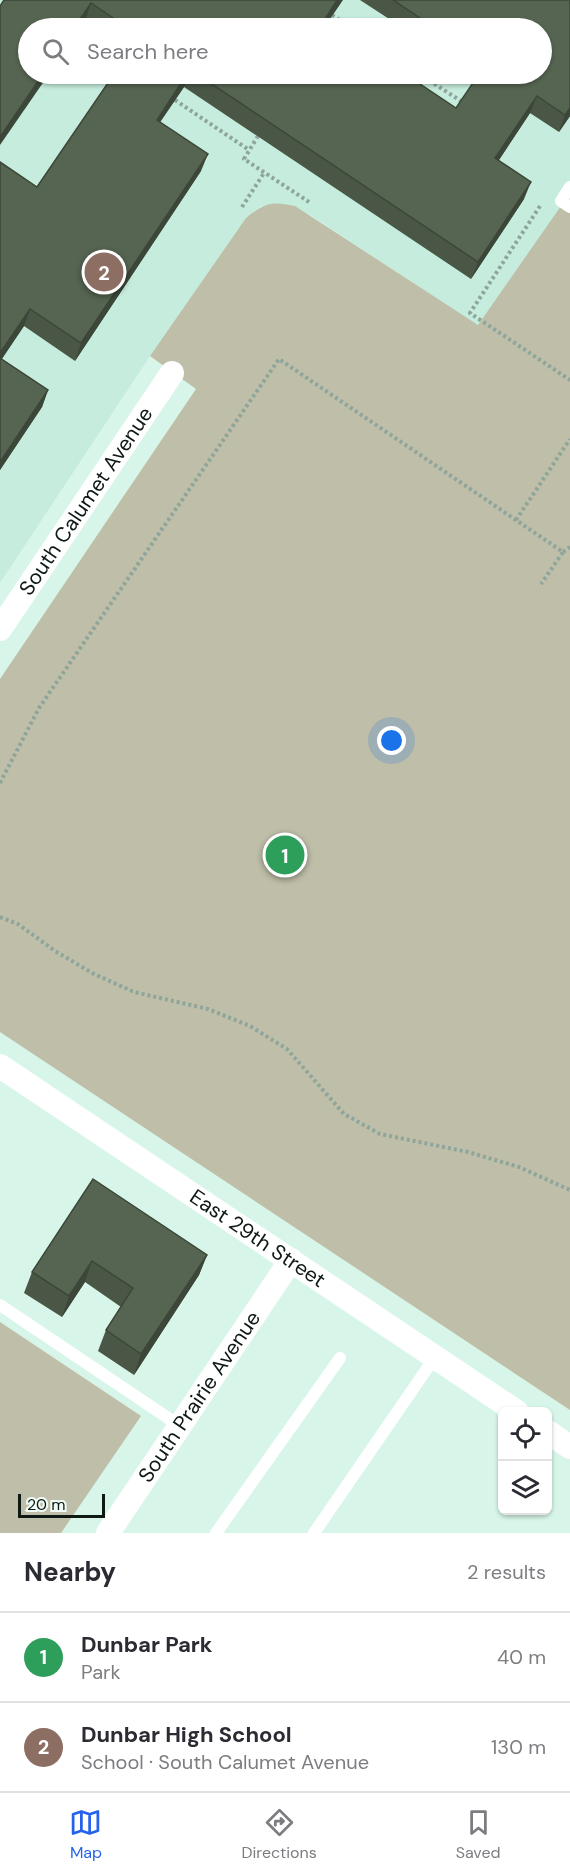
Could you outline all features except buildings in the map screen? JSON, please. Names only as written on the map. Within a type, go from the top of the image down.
[{"type":"street","name":"South Calumet Avenue","points":[[0,628],[172,373]]},
{"type":"street","name":"East 29th Street","points":[[0,1066],[510,1407]]},
{"type":"street","name":"South Prairie Avenue","points":[[108,1533],[291,1260]]},
{"type":"street","points":[[552,1435],[570,1447]]},
{"type":"lane","points":[[570,187],[561,201],[570,207]]},
{"type":"lane","points":[[0,1305],[180,1426]]},
{"type":"lane","points":[[314,1533],[435,1357]]},
{"type":"lane","points":[[216,1533],[340,1358]]},
{"type":"path","points":[[332,15],[337,18]]},
{"type":"path","points":[[435,84],[464,104]]},
{"type":"path","points":[[175,100],[249,150]]},
{"type":"path","points":[[258,136],[243,159],[309,202]]},
{"type":"path","points":[[242,207],[264,173]]},
{"type":"path","points":[[540,206],[470,312],[570,380]]},
{"type":"path","points":[[0,783],[39,708],[279,359],[563,552]]},
{"type":"path","points":[[516,520],[570,439]]},
{"type":"path","points":[[542,584],[563,552],[570,547]]},
{"type":"path","points":[[0,917],[18,924],[94,974],[134,992],[208,1009],[250,1026],[287,1049],[344,1114],[380,1134],[468,1152],[519,1167],[570,1190]]},
{"type":"shaded area","points":[[0,0],[570,0],[570,193],[478,326],[309,214],[261,206],[246,218],[150,356],[0,583]]},
{"type":"shaded area","points":[[570,193],[570,1410],[0,1032],[0,679],[196,389],[150,356],[246,218],[269,204],[295,206],[478,325]]},
{"type":"shaded area","points":[[0,1322],[141,1416],[61,1533],[0,1533]]},
{"type":"place","name":"Dunbar High School","points":[[104,272]]},
{"type":"place","name":"Dunbar Park","points":[[285,855]]}]
